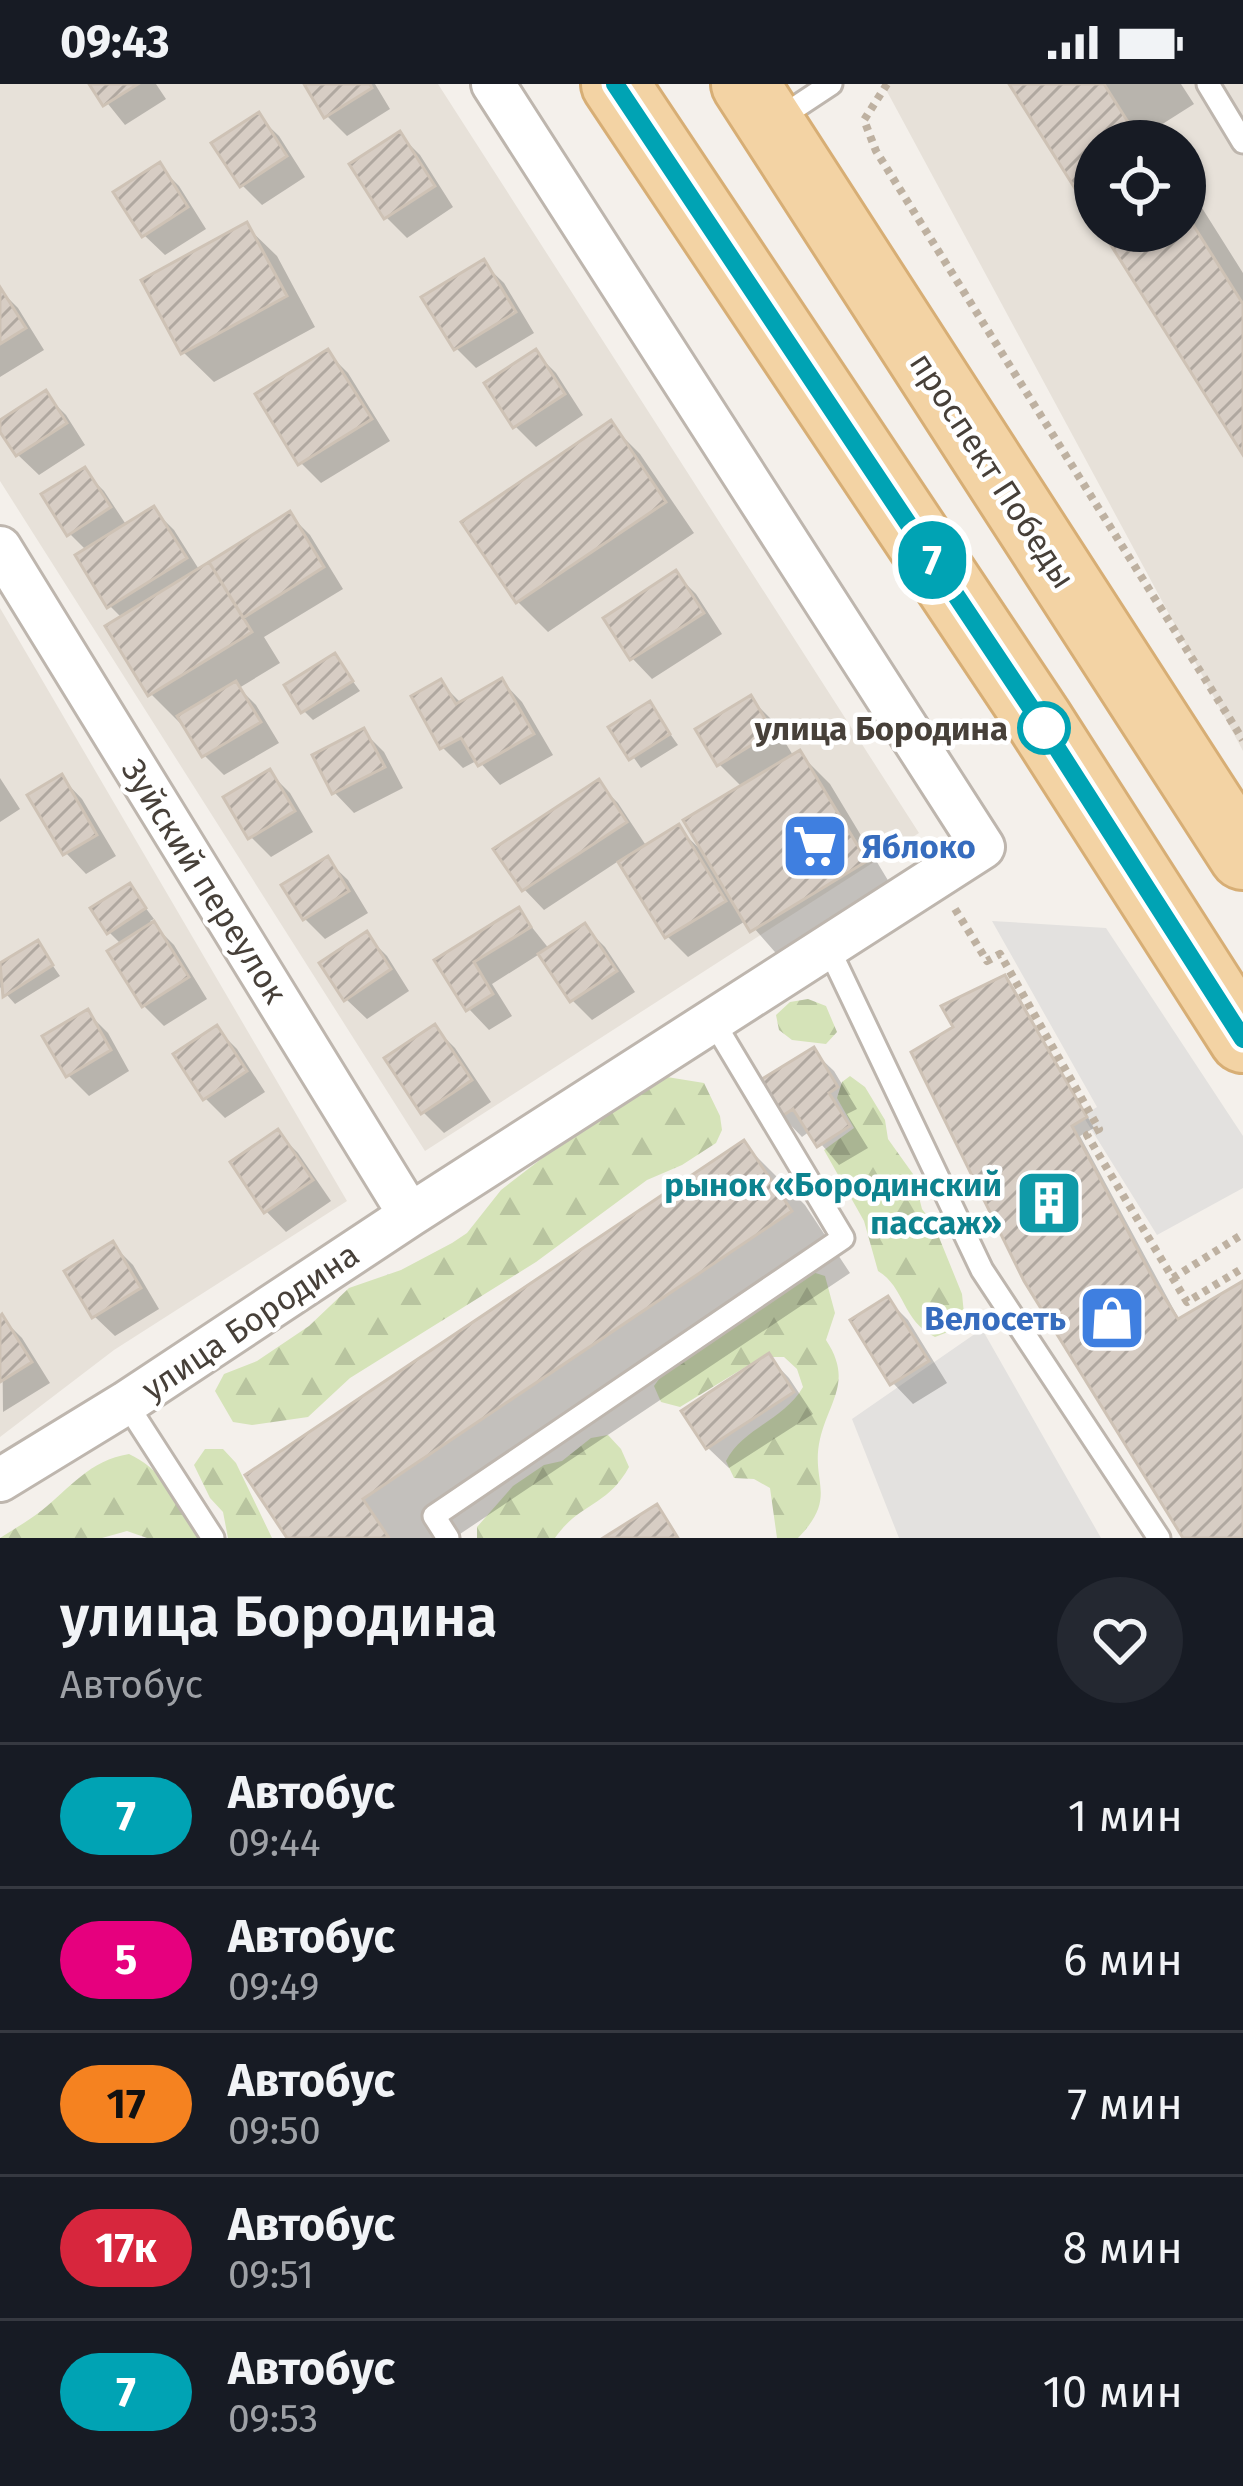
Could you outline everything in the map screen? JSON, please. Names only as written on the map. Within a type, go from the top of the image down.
[{"type":"main road","points":[[615,84],[1039,720],[1243,1040]]},
{"type":"main road","name":"проспект Победы","points":[[757,104],[1243,856]]},
{"type":"street","name":"улица Бородина","points":[[0,1480],[983,847],[493,84]]},
{"type":"street","name":"Зуйский переулок","points":[[0,548],[410,1215]]},
{"type":"lane","points":[[757,104],[831,84]]},
{"type":"lane","points":[[1208,84],[1243,142]]},
{"type":"lane","points":[[828,947],[982,1270],[1159,1538]]},
{"type":"lane","points":[[448,1538],[434,1516],[843,1238],[713,1021]]},
{"type":"lane","points":[[126,1403],[213,1538]]},
{"type":"path","points":[[886,84],[864,120],[876,151],[1243,740]]},
{"type":"path","points":[[936,877],[987,962],[1000,954],[1099,1129],[1087,1136],[1187,1302],[1243,1268]]},
{"type":"path","points":[[1173,1278],[1243,1234]]},
{"type":"shaded area","points":[[0,84],[438,84],[919,833],[425,1151],[0,481]]},
{"type":"shaded area","points":[[883,84],[1243,84],[1243,751]]},
{"type":"shaded area","points":[[0,608],[347,1201],[114,1350],[0,1437]]},
{"type":"shaded area","points":[[992,921],[1106,928],[1243,1136],[1243,1188],[1157,1235],[1083,1116],[1097,1107]]},
{"type":"shaded area","points":[[982,1329],[1101,1538],[899,1538],[852,1419]]},
{"type":"green space","points":[[808,999],[826,1006],[837,1032],[826,1044],[792,1040],[779,1030],[776,1015],[790,1002]]},
{"type":"green space","points":[[850,1076],[865,1087],[885,1120],[888,1139],[913,1174],[922,1209],[934,1225],[962,1294],[964,1314],[953,1330],[935,1337],[916,1322],[894,1286],[878,1271],[864,1221],[824,1150],[854,1128],[837,1098],[842,1082]]},
{"type":"green space","points":[[667,1077],[704,1083],[720,1116],[722,1130],[716,1143],[647,1180],[536,1262],[350,1378],[308,1417],[252,1425],[233,1422],[215,1391],[224,1374],[257,1361],[309,1326],[349,1288],[401,1270],[467,1233],[501,1190],[606,1115],[632,1089]]},
{"type":"green space","points":[[806,1270],[825,1276],[835,1313],[826,1340],[839,1379],[820,1439],[817,1511],[798,1538],[777,1538],[770,1488],[754,1479],[734,1478],[726,1461],[743,1440],[795,1398],[803,1387],[797,1369],[784,1357],[765,1357],[680,1407],[661,1402],[654,1386],[675,1357],[708,1343]]},
{"type":"green space","points":[[608,1435],[629,1467],[612,1490],[555,1538],[477,1538],[477,1527],[513,1486],[544,1465],[562,1461],[591,1438]]},
{"type":"green space","points":[[205,1449],[223,1449],[236,1463],[272,1538],[228,1538],[223,1512],[210,1498],[194,1465]]},
{"type":"green space","points":[[129,1454],[162,1479],[203,1538],[147,1538],[127,1531],[102,1538],[0,1538],[92,1469]]},
{"type":"building","points":[[89,84],[138,84],[103,106]]},
{"type":"building","points":[[304,84],[370,84],[372,88],[324,118]]},
{"type":"building","points":[[1009,84],[1104,84],[1127,120],[1074,120],[1074,187]]},
{"type":"building","points":[[259,112],[287,156],[240,187],[211,143]]},
{"type":"building","points":[[400,131],[435,186],[384,219],[349,164]]},
{"type":"building","points":[[160,162],[188,207],[142,237],[113,192]]},
{"type":"building","points":[[247,222],[287,296],[181,354],[141,280]]},
{"type":"building","points":[[1206,245],[1243,304],[1243,455],[1115,252],[1206,252]]},
{"type":"building","points":[[484,259],[516,312],[454,350],[421,297]]},
{"type":"building","points":[[0,287],[26,328],[0,344]]},
{"type":"building","points":[[328,349],[372,419],[298,465],[255,394]]},
{"type":"building","points":[[536,349],[565,394],[513,428],[484,383]]},
{"type":"building","points":[[46,390],[67,423],[16,456],[0,432],[0,420]]},
{"type":"building","points":[[611,420],[666,502],[516,603],[461,522]]},
{"type":"building","points":[[85,467],[111,507],[67,536],[41,494]]},
{"type":"building","points":[[154,506],[187,558],[107,608],[75,555]]},
{"type":"building","points":[[290,511],[324,567],[243,618],[209,562]]},
{"type":"building","points":[[209,562],[252,632],[148,696],[105,626]]},
{"type":"building","points":[[676,570],[704,613],[630,660],[603,618]]},
{"type":"building","points":[[335,653],[353,681],[301,713],[284,685]]},
{"type":"building","points":[[502,678],[534,734],[478,766],[461,738],[440,749],[411,696],[441,679],[456,704]]},
{"type":"building","points":[[236,681],[261,722],[202,757],[177,716]]},
{"type":"building","points":[[751,695],[773,732],[717,766],[695,729]]},
{"type":"building","points":[[650,701],[670,734],[629,760],[608,727]]},
{"type":"building","points":[[364,728],[385,767],[332,794],[312,755]]},
{"type":"building","points":[[800,750],[867,861],[750,932],[683,820]]},
{"type":"building","points":[[270,769],[295,811],[248,839],[223,797]]},
{"type":"building","points":[[62,774],[97,835],[63,855],[27,795]]},
{"type":"building","points":[[599,779],[627,822],[522,891],[493,849]]},
{"type":"building","points":[[679,824],[726,901],[665,938],[618,862]]},
{"type":"building","points":[[328,856],[349,891],[303,920],[281,885]]},
{"type":"building","points":[[130,883],[146,908],[107,934],[90,908]]},
{"type":"building","points":[[519,907],[531,927],[474,962],[493,994],[466,1011],[434,960]]},
{"type":"building","points":[[154,921],[189,977],[142,1007],[107,951]]},
{"type":"building","points":[[585,923],[617,971],[570,1002],[538,954]]},
{"type":"building","points":[[367,931],[391,969],[344,1001],[319,963]]},
{"type":"building","points":[[38,940],[53,965],[3,997],[0,963]]},
{"type":"building","name":"рынок «Бородинский пассаж»","points":[[1005,975],[1087,1117],[1072,1126],[1178,1319],[1243,1281],[1243,1538],[1183,1538],[1024,1281],[911,1052],[953,1027],[941,1006]]},
{"type":"building","points":[[88,1009],[111,1050],[66,1077],[42,1036]]},
{"type":"building","points":[[435,1024],[472,1080],[421,1114],[384,1058]]},
{"type":"building","points":[[217,1025],[247,1071],[203,1100],[173,1054]]},
{"type":"building","points":[[814,1047],[838,1087],[829,1093],[850,1126],[817,1147],[793,1109],[779,1118],[757,1082]]},
{"type":"building","points":[[278,1129],[313,1180],[264,1213],[230,1162]]},
{"type":"building","points":[[744,1140],[792,1211],[363,1499],[389,1538],[287,1538],[245,1475]]},
{"type":"building","points":[[113,1241],[141,1288],[92,1318],[64,1271]]},
{"type":"building","points":[[888,1296],[929,1361],[890,1385],[850,1320]]},
{"type":"building","points":[[0,1316],[32,1362],[0,1382]]},
{"type":"building","points":[[769,1353],[794,1392],[706,1449],[681,1411]]},
{"type":"building","points":[[657,1504],[678,1538],[603,1538]]},
{"type":"bus line","name":"7","points":[[615,84],[1039,720],[1243,1039]]},
{"type":"place","name":"улица Бородина","points":[[1044,728]]},
{"type":"place","name":"Яблоко","points":[[815,846]]},
{"type":"place","name":"рынок «Бородинский пассаж»","points":[[1049,1203]]},
{"type":"place","name":"Велосеть","points":[[1112,1318]]}]
